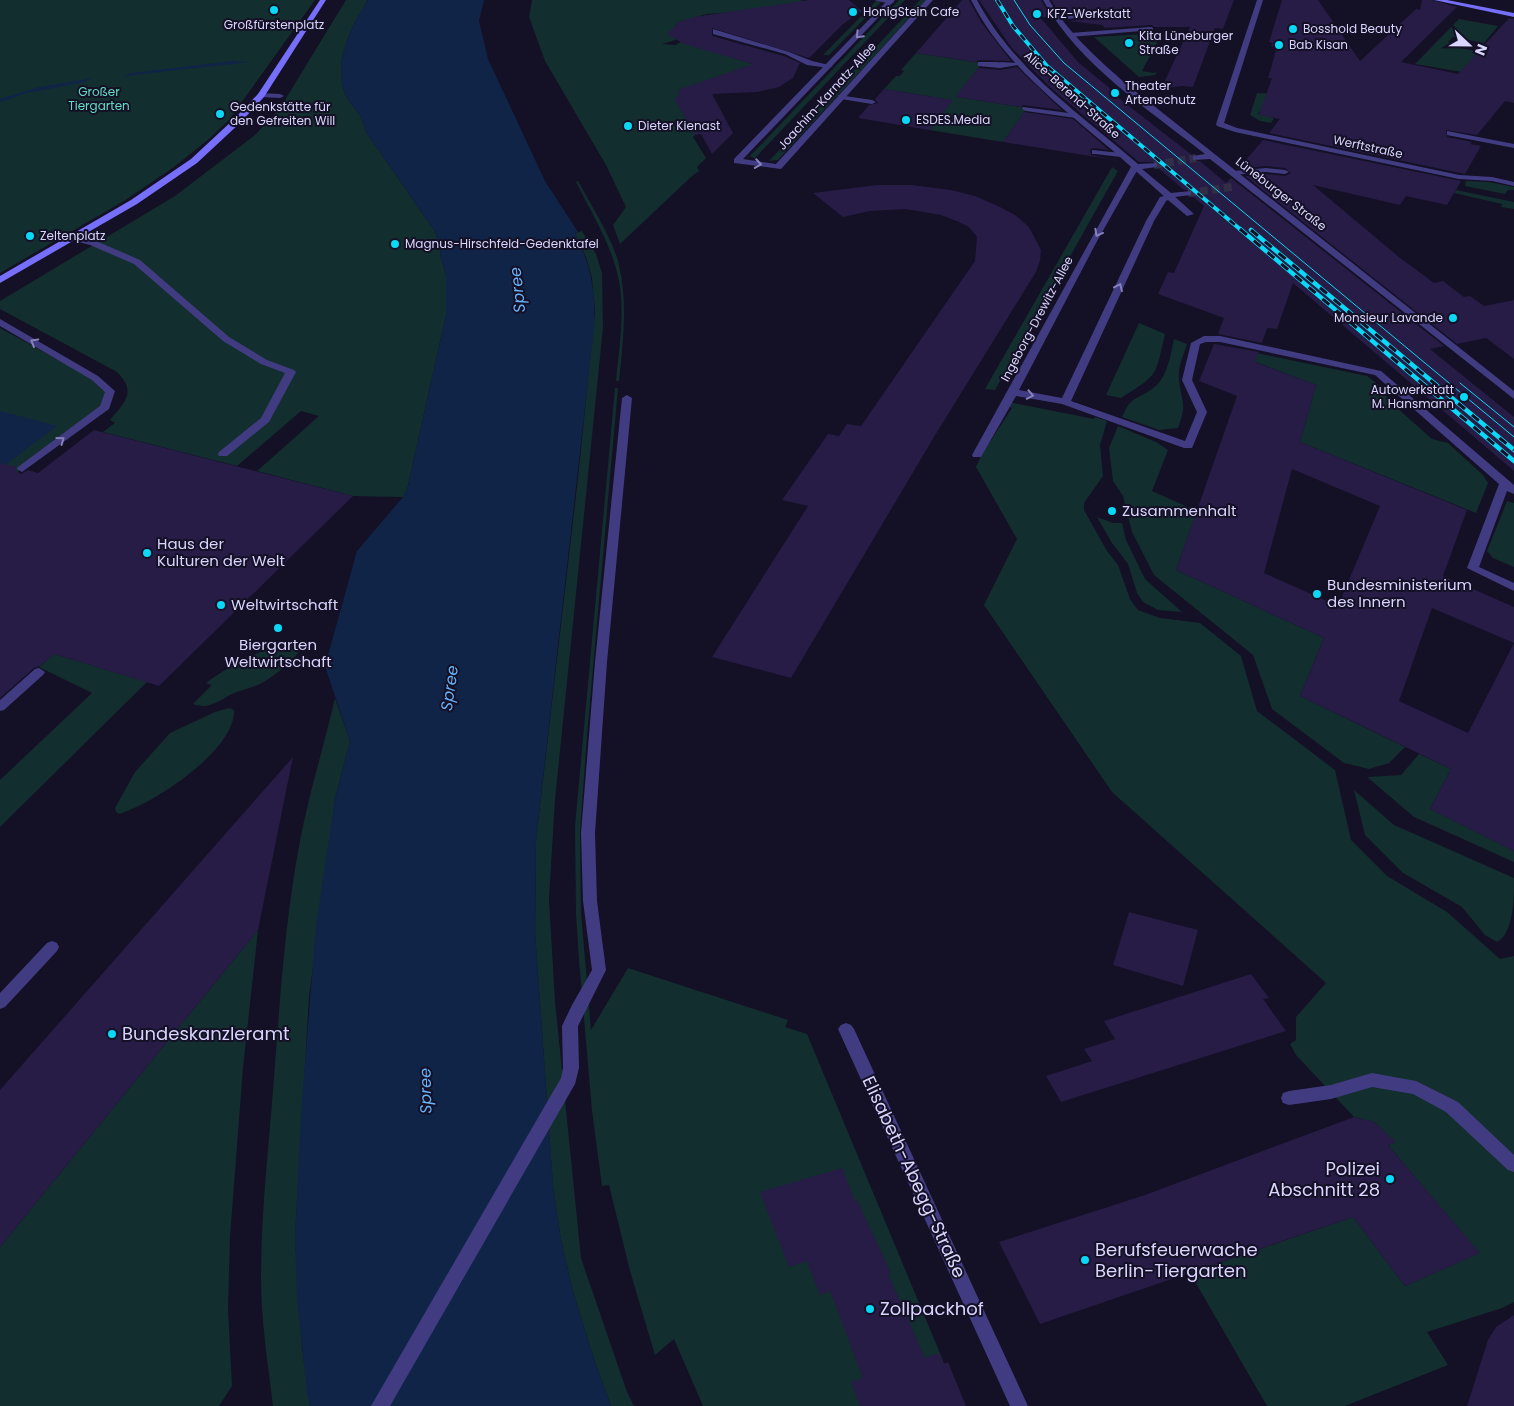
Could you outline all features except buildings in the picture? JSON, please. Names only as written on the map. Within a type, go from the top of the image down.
[{"type":"street","points":[[0,280],[134,202],[186,167],[237,121],[260,96],[324,0]]},
{"type":"street","points":[[877,0],[892,1]]},
{"type":"street","name":"Joachim-Karnatz-Allee","points":[[892,1],[737,160],[778,167],[930,0]]},
{"type":"street","name":"Alice-Berend-Straße","points":[[974,0],[989,27],[1020,64],[1076,116],[1190,214]]},
{"type":"street","name":"Lüneburger Straße","points":[[1046,0],[1056,18],[1070,35],[1122,85],[1514,396]]},
{"type":"street","name":"Werftstraße","points":[[1260,0],[1220,124],[1235,130],[1459,177],[1492,179],[1514,184]]},
{"type":"street","points":[[1438,0],[1514,15]]},
{"type":"street","points":[[1056,18],[1076,17]]},
{"type":"street","points":[[1070,35],[1151,29]]},
{"type":"street","points":[[715,30],[715,33],[787,53],[804,61],[832,63]]},
{"type":"street","points":[[810,56],[832,63]]},
{"type":"street","points":[[981,64],[1000,66],[1020,64]]},
{"type":"street","points":[[260,96],[280,96]]},
{"type":"street","points":[[841,97],[872,102]]},
{"type":"street","points":[[1026,109],[1076,116]]},
{"type":"street","points":[[1450,133],[1514,146]]},
{"type":"street","points":[[1095,152],[1121,155]]},
{"type":"street","points":[[1196,158],[1211,156]]},
{"type":"street","points":[[1136,168],[1154,165]]},
{"type":"street","name":"Ingeborg-Drewitz-Allee","points":[[1136,168],[1092,243],[1013,392],[1064,402],[1188,446],[1202,412],[1187,380],[1196,343],[1204,340],[1220,339],[1378,373],[1505,483]]},
{"type":"street","points":[[1234,173],[1266,170],[1285,172]]},
{"type":"street","points":[[1235,186],[1248,185]]},
{"type":"street","points":[[1064,402],[1150,221],[1163,199],[1169,196],[1188,193]]},
{"type":"street","points":[[74,238],[93,243],[137,262],[226,340],[264,362],[291,372],[265,420],[223,454]]},
{"type":"street","points":[[0,322],[96,378],[110,391],[105,407],[22,469]]},
{"type":"street","points":[[977,455],[1013,392]]},
{"type":"street","points":[[380,1406],[569,1079],[571,1068],[570,1026],[577,1009],[599,970],[590,901],[588,833],[601,662],[626,398]]},
{"type":"street","points":[[1514,491],[1505,483],[1473,568],[1514,587]]},
{"type":"street","points":[[0,707],[38,672]]},
{"type":"street","points":[[0,1003],[52,947]]},
{"type":"street","name":"Elisabeth-Abegg-Straße","points":[[846,1030],[1019,1406]]},
{"type":"street","points":[[1290,1098],[1331,1092],[1372,1080],[1416,1088],[1452,1107],[1514,1165]]},
{"type":"green space","name":"Großer Tiergarten","points":[[0,0],[315,0],[229,120],[209,139],[174,167],[124,201],[0,273]]},
{"type":"green space","points":[[346,0],[368,0],[346,43],[343,55],[341,67],[345,95],[361,117],[366,132],[434,230],[441,247],[440,255],[446,275],[446,315],[407,490],[403,497],[353,496],[257,471],[319,416],[301,411],[237,466],[103,432],[115,423],[110,420],[127,397],[128,391],[123,379],[117,372],[0,309],[0,301],[175,196],[255,135],[280,108]]},
{"type":"green space","points":[[532,0],[800,0],[818,5],[707,14],[679,22],[672,30],[676,40],[662,44],[675,45],[681,42],[756,65],[716,79],[693,137],[706,158],[697,167],[699,171],[620,244],[613,225],[626,207],[606,165],[545,61],[529,17]]},
{"type":"green space","points":[[877,0],[883,0],[829,55],[823,55]]},
{"type":"green space","points":[[899,0],[905,0],[755,158],[750,157],[751,155]]},
{"type":"green space","points":[[920,0],[926,0],[778,160],[769,161]]},
{"type":"green space","points":[[1459,19],[1498,26],[1484,43],[1453,37],[1448,42],[1457,44],[1455,47],[1486,53],[1468,73],[1415,64]]},
{"type":"green space","points":[[1162,33],[1142,71],[1154,73],[1157,71],[1155,75],[1139,77],[1094,37]]},
{"type":"green space","points":[[916,53],[982,63],[956,97],[1027,108],[1003,142],[929,130],[952,100],[884,89],[896,76],[900,76],[904,71],[901,70]]},
{"type":"green space","points":[[1257,93],[1292,95],[1265,105],[1258,114],[1274,118],[1271,123],[1260,121],[1250,115]]},
{"type":"green space","points":[[1112,167],[1118,171],[995,390],[985,389]]},
{"type":"green space","points":[[578,181],[607,233],[616,255],[622,279],[624,308],[619,381],[616,381],[621,318],[619,281],[607,242],[576,182]]},
{"type":"green space","points":[[1466,181],[1489,182],[1514,187],[1514,190],[1508,190],[1505,194],[1465,186]]},
{"type":"green space","points":[[1456,190],[1514,202],[1514,209],[1501,207],[1502,204],[1454,193]]},
{"type":"green space","points":[[582,231],[596,254],[602,273],[603,328],[555,800],[549,899],[555,1001],[581,1258],[627,1392],[634,1406],[611,1406],[573,1292],[561,1240],[553,1186],[535,933],[536,840],[578,478],[595,311],[592,278],[586,257],[575,233]]},
{"type":"green space","points":[[1139,323],[1165,334],[1157,367],[1149,379],[1121,398],[1106,395]]},
{"type":"green space","points":[[0,328],[97,381],[105,391],[105,407],[0,485]]},
{"type":"green space","points":[[1174,339],[1187,344],[1179,368],[1183,413],[1178,428],[1159,430],[1122,417],[1134,399],[1152,389],[1162,379]]},
{"type":"green space","points":[[1214,344],[1367,376],[1388,392],[1386,398],[1432,439],[1448,443],[1483,475],[1488,483],[1476,513],[1300,442],[1316,385],[1213,346]]},
{"type":"green space","points":[[615,388],[618,388],[580,832],[581,912],[591,1030],[628,968],[788,1020],[785,1027],[807,1034],[962,1406],[703,1406],[674,1339],[655,1355],[630,1271],[609,1185],[602,1186],[592,1111],[576,914],[575,826]]},
{"type":"green space","points":[[1003,401],[1094,419],[1095,417],[1107,421],[1100,445],[1103,476],[1084,503],[1084,510],[1107,551],[1118,565],[1130,599],[1138,610],[1160,618],[1200,623],[1241,656],[1257,711],[1335,770],[1351,840],[1387,876],[1447,912],[1500,959],[1514,956],[1514,1302],[1502,1308],[1427,1332],[1448,1365],[1345,1406],[1267,1406],[1190,1273],[1353,1217],[1405,1286],[1479,1253],[1388,1145],[1395,1142],[1374,1122],[1354,1117],[1296,1055],[1290,1044],[1296,1040],[1296,1017],[1326,983],[1112,792],[984,605],[1017,539],[976,467],[982,454],[1012,408],[1001,403]]},
{"type":"green space","points":[[1118,426],[1156,442],[1168,450],[1152,491],[1197,511],[1176,570],[1324,638],[1300,696],[1405,747],[1389,763],[1369,769],[1344,763],[1272,709],[1253,655],[1154,575],[1132,532],[1123,496],[1113,481],[1109,448]]},
{"type":"green space","points":[[1507,501],[1514,503],[1514,567],[1493,558],[1487,551]]},
{"type":"green space","points":[[1097,517],[1113,523],[1122,523],[1126,540],[1145,579],[1182,612],[1158,610],[1143,602],[1137,593],[1128,564],[1112,543]]},
{"type":"green space","points":[[300,644],[302,647],[299,652],[283,668],[258,685],[209,705],[199,706],[193,704],[212,685],[206,683],[238,662],[275,647]]},
{"type":"green space","points":[[54,654],[147,682],[0,827],[0,780],[92,693],[39,667]]},
{"type":"green space","points":[[335,698],[350,741],[335,799],[309,997],[295,1238],[302,1348],[310,1406],[273,1406],[262,1310],[261,1253],[281,989],[290,900],[300,841]]},
{"type":"green space","points":[[229,708],[234,710],[231,726],[222,742],[207,758],[190,773],[152,799],[119,814],[116,812],[115,808],[135,772],[170,733],[215,712]]},
{"type":"green space","points":[[1419,754],[1451,769],[1430,809],[1514,851],[1514,862],[1414,817],[1367,777],[1401,775]]},
{"type":"green space","points":[[1354,790],[1394,825],[1514,878],[1512,914],[1507,931],[1503,937],[1497,942],[1485,935],[1462,907],[1403,873],[1365,835]]},
{"type":"green space","points":[[258,930],[243,1068],[230,1237],[228,1309],[232,1386],[219,1406],[0,1406],[0,1247]]},
{"type":"water","name":"Spree","points":[[368,0],[484,0],[479,21],[488,59],[545,181],[578,232],[575,233],[585,256],[591,279],[594,303],[594,328],[536,840],[535,933],[553,1186],[561,1240],[573,1292],[611,1406],[310,1406],[307,1394],[297,1297],[295,1238],[301,1114],[316,925],[335,799],[350,741],[325,666],[357,551],[407,490],[446,315],[446,275],[440,255],[441,247],[434,230],[366,132],[361,117],[344,91],[341,67],[346,43]]},
{"type":"water","points":[[233,61],[250,62],[124,76],[131,73]]},
{"type":"water","points":[[93,78],[85,82],[27,93],[0,102],[0,99],[39,87]]},
{"type":"water","points":[[0,411],[57,426],[0,469]]},
{"type":"tunnel","points":[[1154,165],[1196,158]]},
{"type":"tunnel","points":[[1188,193],[1232,187]]},
{"type":"tram line","points":[[1014,0],[1030,25],[1064,63],[1514,437]]},
{"type":"tram line","points":[[1460,383],[1514,427]]},
{"type":"railway","points":[[997,0],[1013,26],[1047,66],[1241,230]]},
{"type":"railway","points":[[1240,229],[1514,461]]},
{"type":"railway","points":[[1251,230],[1514,450]]},
{"type":"place","name":"Großfürstenplatz","points":[[274,10]]},
{"type":"place","name":"HonigStein Cafe","points":[[853,12]]},
{"type":"place","name":"KFZ-Werkstatt","points":[[1037,14]]},
{"type":"place","name":"Bosshold Beauty","points":[[1293,29]]},
{"type":"place","name":"Kita Lüneburger Straße","points":[[1129,43]]},
{"type":"place","name":"Bab Kisan","points":[[1279,45]]},
{"type":"place","name":"Theater Artenschutz","points":[[1115,93]]},
{"type":"place","name":"Gedenkstätte für den Gefreiten Will","points":[[220,114]]},
{"type":"place","name":"ESDES.Media","points":[[906,120]]},
{"type":"place","name":"Dieter Kienast","points":[[628,126]]},
{"type":"place","name":"Zeltenplatz","points":[[30,236]]},
{"type":"place","name":"Magnus-Hirschfeld-Gedenktafel","points":[[395,244]]},
{"type":"place","name":"Monsieur Lavande","points":[[1453,318]]},
{"type":"place","name":"Autowerkstatt M. Hansmann","points":[[1464,397]]},
{"type":"place","name":"Zusammenhalt","points":[[1112,511]]},
{"type":"place","name":"Haus der Kulturen der Welt","points":[[147,553]]},
{"type":"place","name":"Bundesministerium des Innern","points":[[1317,594]]},
{"type":"place","name":"Weltwirtschaft","points":[[221,605]]},
{"type":"place","name":"Biergarten Weltwirtschaft","points":[[278,628]]},
{"type":"place","name":"Bundeskanzleramt","points":[[112,1034]]},
{"type":"place","name":"Polizei Abschnitt 28","points":[[1390,1179]]},
{"type":"place","name":"Berufsfeuerwache Berlin-Tiergarten","points":[[1085,1260]]},
{"type":"place","name":"Zollpackhof","points":[[870,1309]]}]
